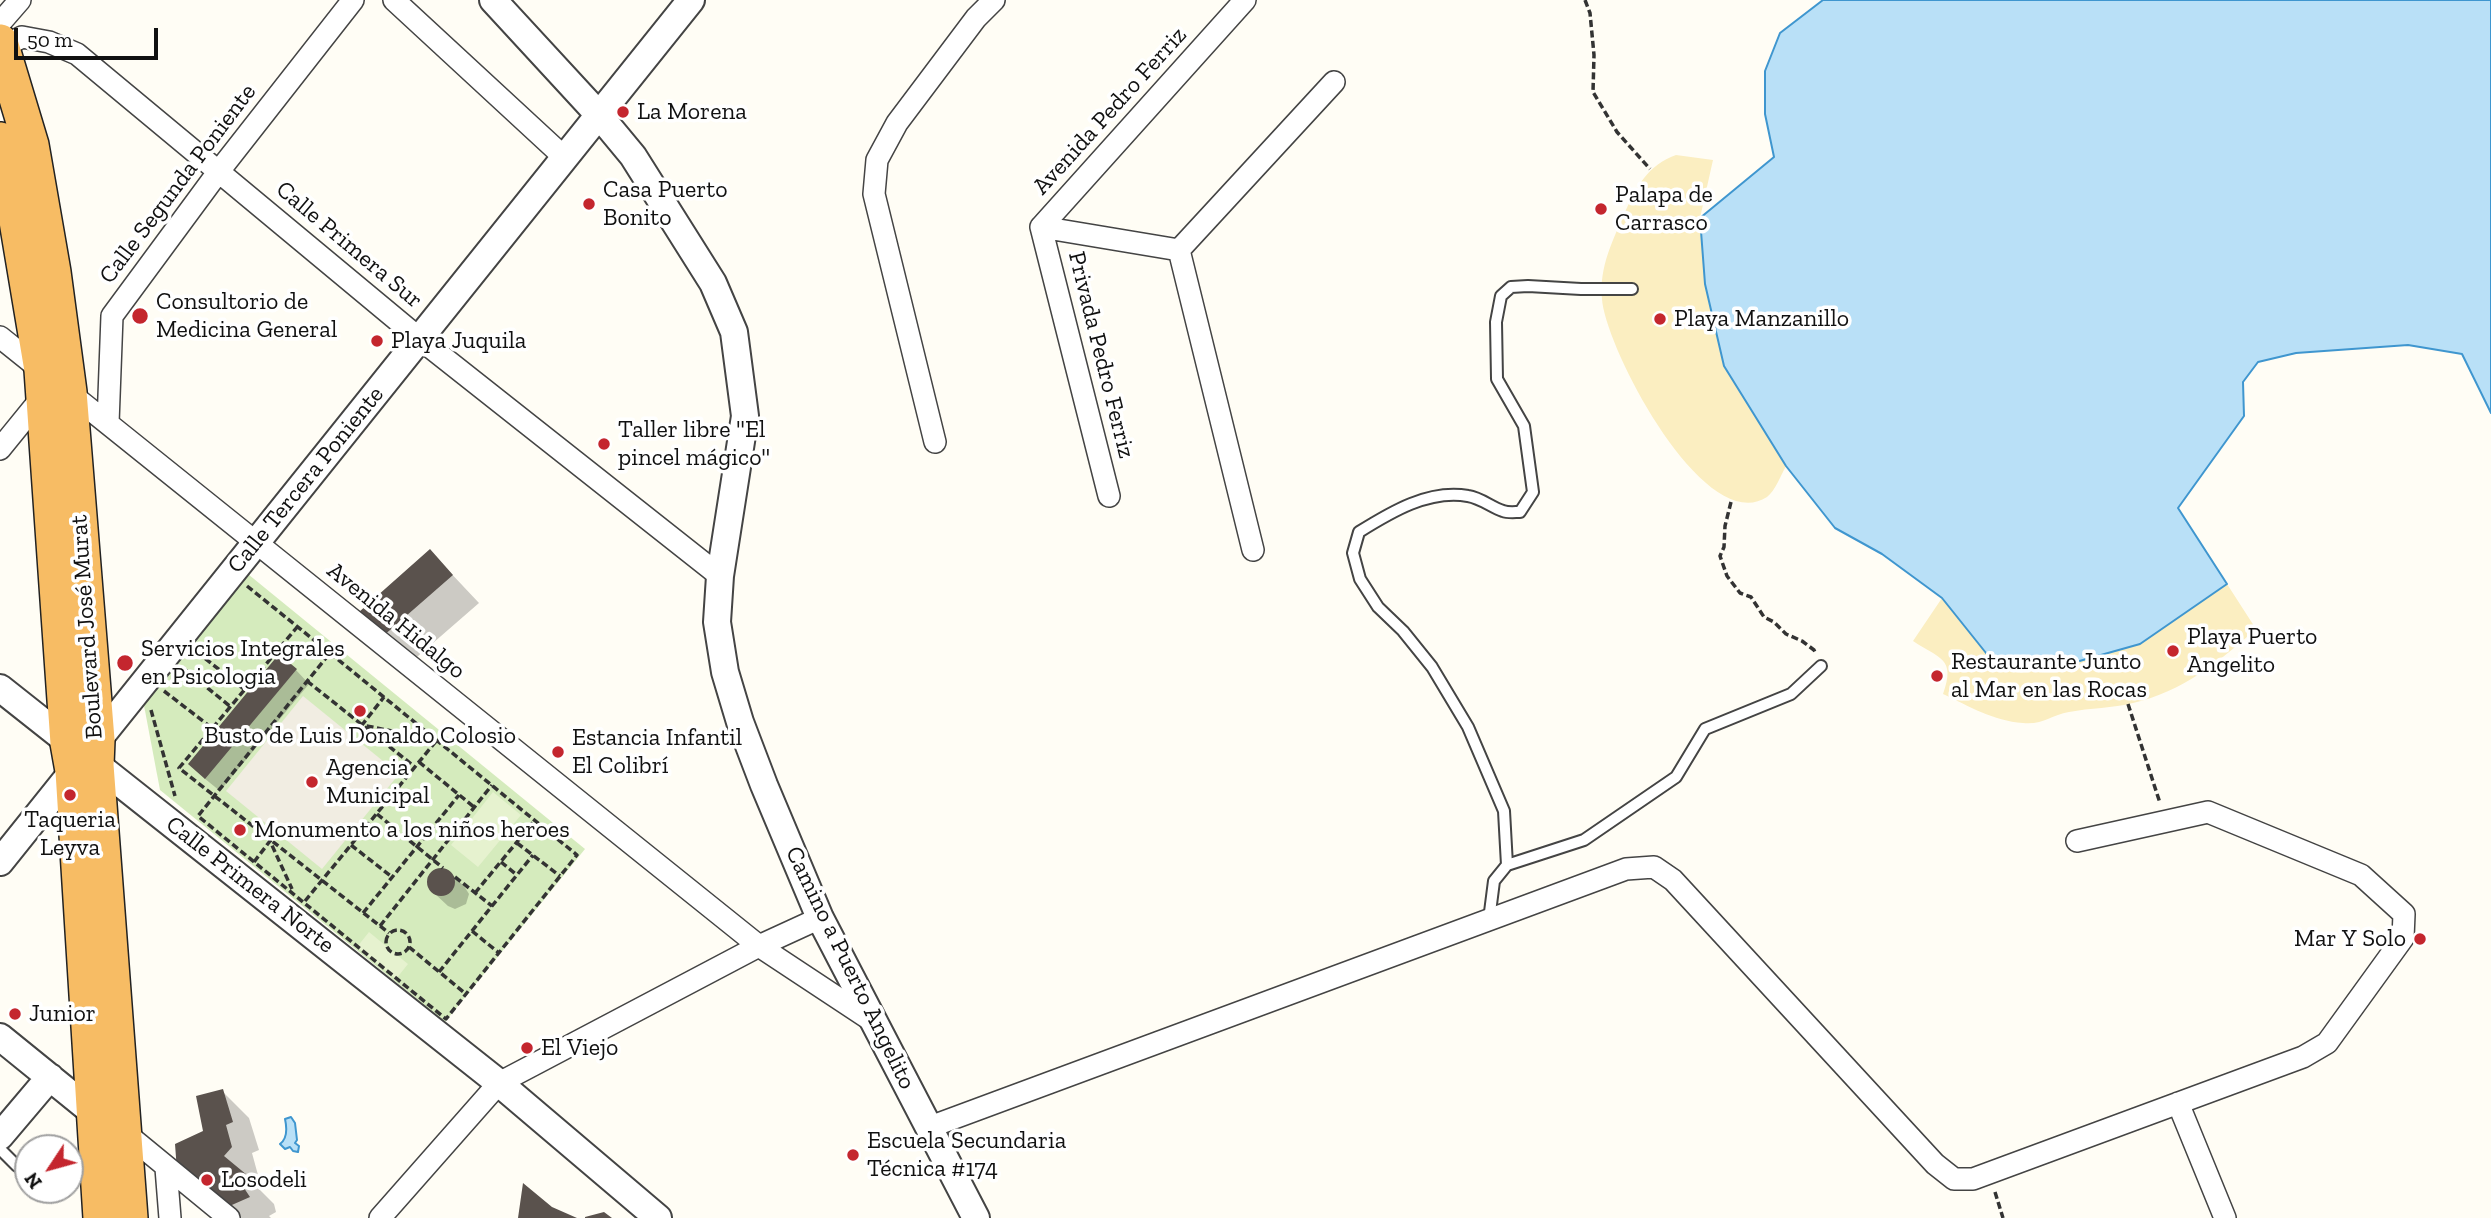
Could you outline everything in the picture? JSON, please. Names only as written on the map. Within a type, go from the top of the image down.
[{"type":"highway","name":"Boulevard José Murat","points":[[0,40],[31,145],[53,272],[51,386],[84,755],[109,1123],[130,1218]]},
{"type":"highway","name":"Boulevard José Murat","points":[[0,140],[51,386]]},
{"type":"highway","name":"Boulevard José Murat","points":[[102,1218],[84,1165],[109,1123]]},
{"type":"street","points":[[0,40],[20,0]]},
{"type":"street","name":"Calle Segunda Poniente","points":[[108,423],[112,316],[219,171],[353,0]]},
{"type":"street","points":[[394,0],[565,158]]},
{"type":"street","name":"Camino a Puerto Angelito","points":[[493,0],[633,156],[713,282],[734,332],[745,416],[720,576],[717,622],[725,672],[740,722],[764,785],[820,918],[976,1218]]},
{"type":"street","name":"Calle Tercera Poniente","points":[[0,862],[691,0]]},
{"type":"street","points":[[935,442],[874,194],[877,160],[897,123],[976,18],[995,0]]},
{"type":"street","name":"Avenida Pedro Ferriz","points":[[1041,227],[1245,0]]},
{"type":"street","name":"Calle Primera Sur","points":[[0,40],[22,37],[49,42],[77,54],[420,339],[720,576]]},
{"type":"street","points":[[1179,250],[1335,82]]},
{"type":"street","points":[[1041,227],[1179,250]]},
{"type":"street","name":"Privada Pedro Ferriz","points":[[1041,227],[1109,496]]},
{"type":"street","points":[[1179,250],[1254,550]]},
{"type":"street","name":"Avenida Hidalgo","points":[[0,337],[51,386],[108,423],[760,946],[876,1023]]},
{"type":"street","points":[[0,449],[51,386]]},
{"type":"street","name":"Calle Primera Norte","points":[[0,688],[499,1083],[658,1218]]},
{"type":"street","points":[[930,1127],[1626,869],[1654,867],[1673,880],[1935,1164],[1954,1179],[1973,1179],[2302,1057],[2327,1043],[2403,938],[2404,914],[2361,874],[2208,812],[2077,841]]},
{"type":"street","points":[[380,1218],[499,1083],[760,946],[820,918]]},
{"type":"street","points":[[0,1037],[229,1218]]},
{"type":"street","points":[[0,1136],[50,1077]]},
{"type":"street","points":[[2178,1103],[2225,1218]]},
{"type":"street","points":[[166,1168],[170,1218]]},
{"type":"lane","points":[[1507,865],[1504,811],[1468,727],[1432,667],[1372,597],[1360,579],[1353,553],[1359,532],[1432,495],[1466,495],[1486,501],[1504,512],[1520,512],[1533,492],[1524,426],[1497,379],[1496,322],[1501,296],[1511,287],[1528,286],[1632,289]]},
{"type":"lane","points":[[1489,920],[1494,881],[1507,865],[1584,840],[1676,777],[1705,729],[1791,694],[1821,666]]},
{"type":"lane","points":[[0,1149],[14,1163]]},
{"type":"path","points":[[1585,0],[1590,13],[1594,55],[1593,92],[1617,132],[1650,169]]},
{"type":"path","points":[[1731,502],[1725,526],[1724,547],[1720,556],[1727,576],[1740,593],[1751,597],[1764,617],[1774,622],[1786,635],[1802,641],[1814,650],[1821,666]]},
{"type":"path","points":[[190,809],[446,1019],[578,855],[245,584]]},
{"type":"path","points":[[298,626],[179,768],[389,933]]},
{"type":"path","points":[[193,649],[245,690]]},
{"type":"path","points":[[198,816],[330,653]]},
{"type":"path","points":[[180,666],[231,706]]},
{"type":"path","points":[[307,681],[415,767]]},
{"type":"path","points":[[156,696],[162,688],[212,728]]},
{"type":"path","points":[[362,725],[384,697]]},
{"type":"path","points":[[150,703],[174,795],[182,802]]},
{"type":"path","points":[[2128,704],[2166,822]]},
{"type":"path","points":[[362,725],[437,740]]},
{"type":"path","points":[[304,903],[437,740]]},
{"type":"path","points":[[419,762],[474,807]]},
{"type":"path","points":[[380,926],[492,785]]},
{"type":"path","points":[[363,913],[459,795]]},
{"type":"path","points":[[377,814],[443,867]]},
{"type":"path","points":[[475,893],[535,820]]},
{"type":"path","points":[[254,862],[270,841]]},
{"type":"path","points":[[270,841],[295,896]]},
{"type":"path","points":[[517,843],[560,876]]},
{"type":"path","points":[[351,845],[392,877]]},
{"type":"path","points":[[439,972],[533,855]]},
{"type":"path","points":[[500,862],[517,875]]},
{"type":"path","points":[[455,877],[492,906]]},
{"type":"path","points":[[398,929],[405,932],[410,938],[409,947],[401,954],[390,951],[386,943],[389,933],[398,929]]},
{"type":"path","points":[[472,931],[499,953]]},
{"type":"path","points":[[409,947],[467,994]]},
{"type":"path","points":[[1989,1173],[2003,1218]]},
{"type":"green space","points":[[243,570],[585,849],[445,1022],[160,790],[142,695]]},
{"type":"green space","points":[[493,792],[521,815],[478,867],[451,845]]},
{"type":"green space","points":[[369,932],[408,964],[396,979],[357,947]]},
{"type":"sand","name":"Playa Manzanillo","points":[[1676,155],[1713,160],[1700,218],[1724,366],[1786,466],[1767,497],[1742,502],[1715,490],[1688,465],[1639,394],[1607,323],[1602,299],[1603,276],[1616,233],[1644,178],[1658,164]]},
{"type":"sand","name":"Playa Puerto Angelito","points":[[2227,584],[2256,629],[2214,664],[2184,683],[2151,698],[2125,705],[2063,713],[2036,723],[2001,719],[1943,694],[1948,673],[1946,666],[1938,656],[1913,641],[1942,598],[1990,658],[2140,644]]},
{"type":"shaded area","name":"Agencia Municipal","points":[[303,696],[399,774],[322,869],[226,791]]},
{"type":"water","points":[[1823,0],[2491,0],[2491,413],[2462,354],[2408,345],[2296,353],[2258,362],[2243,382],[2244,416],[2178,508],[2227,584],[2140,644],[2051,669],[1990,658],[1942,598],[1882,554],[1835,528],[1786,466],[1724,366],[1705,284],[1700,218],[1774,157],[1765,114],[1765,71],[1780,33]]},
{"type":"water","points":[[291,1117],[295,1123],[298,1152],[290,1147],[285,1149],[280,1144],[286,1136],[285,1119]]},
{"type":"building","points":[[430,549],[453,575],[382,637],[359,612]]},
{"type":"building","points":[[279,654],[297,669],[205,779],[188,764]]},
{"type":"building","points":[[441,868],[451,872],[455,882],[451,892],[441,896],[431,892],[427,882],[431,872]]},
{"type":"building","points":[[223,1089],[233,1122],[226,1125],[232,1147],[224,1156],[247,1175],[249,1185],[244,1188],[250,1197],[225,1208],[177,1171],[175,1144],[203,1131],[196,1096]]},
{"type":"building","points":[[523,1183],[552,1207],[577,1218],[518,1218]]},
{"type":"building","points":[[604,1212],[612,1218],[585,1218],[585,1217]]},
{"type":"place","name":"La Morena","points":[[623,112]]},
{"type":"place","name":"Casa Puerto Bonito","points":[[589,204]]},
{"type":"place","name":"Palapa de Carrasco","points":[[1601,209]]},
{"type":"place","name":"Consultorio de Medicina General","points":[[140,316]]},
{"type":"place","name":"Playa Manzanillo","points":[[1660,319]]},
{"type":"place","name":"Playa Juquila","points":[[377,341]]},
{"type":"place","name":"Taller libre \"El pincel mágico\"","points":[[604,444]]},
{"type":"place","name":"Playa Puerto Angelito","points":[[2173,651]]},
{"type":"place","name":"Servicios Integrales en Psicologia","points":[[125,663]]},
{"type":"place","name":"Restaurante Junto al Mar en las Rocas","points":[[1937,676]]},
{"type":"place","name":"Busto de Luis Donaldo Colosio","points":[[360,711]]},
{"type":"place","name":"Estancia Infantil El Colibrí","points":[[558,752]]},
{"type":"place","name":"Agencia Municipal","points":[[312,782]]},
{"type":"place","name":"Taqueria Leyva","points":[[70,795]]},
{"type":"place","name":"Monumento a los niños heroes","points":[[240,830]]},
{"type":"place","name":"Mar Y Solo","points":[[2420,939]]},
{"type":"place","name":"Junior","points":[[15,1014]]},
{"type":"place","name":"El Viejo","points":[[527,1048]]},
{"type":"place","name":"Escuela Secundaria Técnica #174","points":[[853,1155]]},
{"type":"place","name":"Losodeli","points":[[207,1180]]}]
